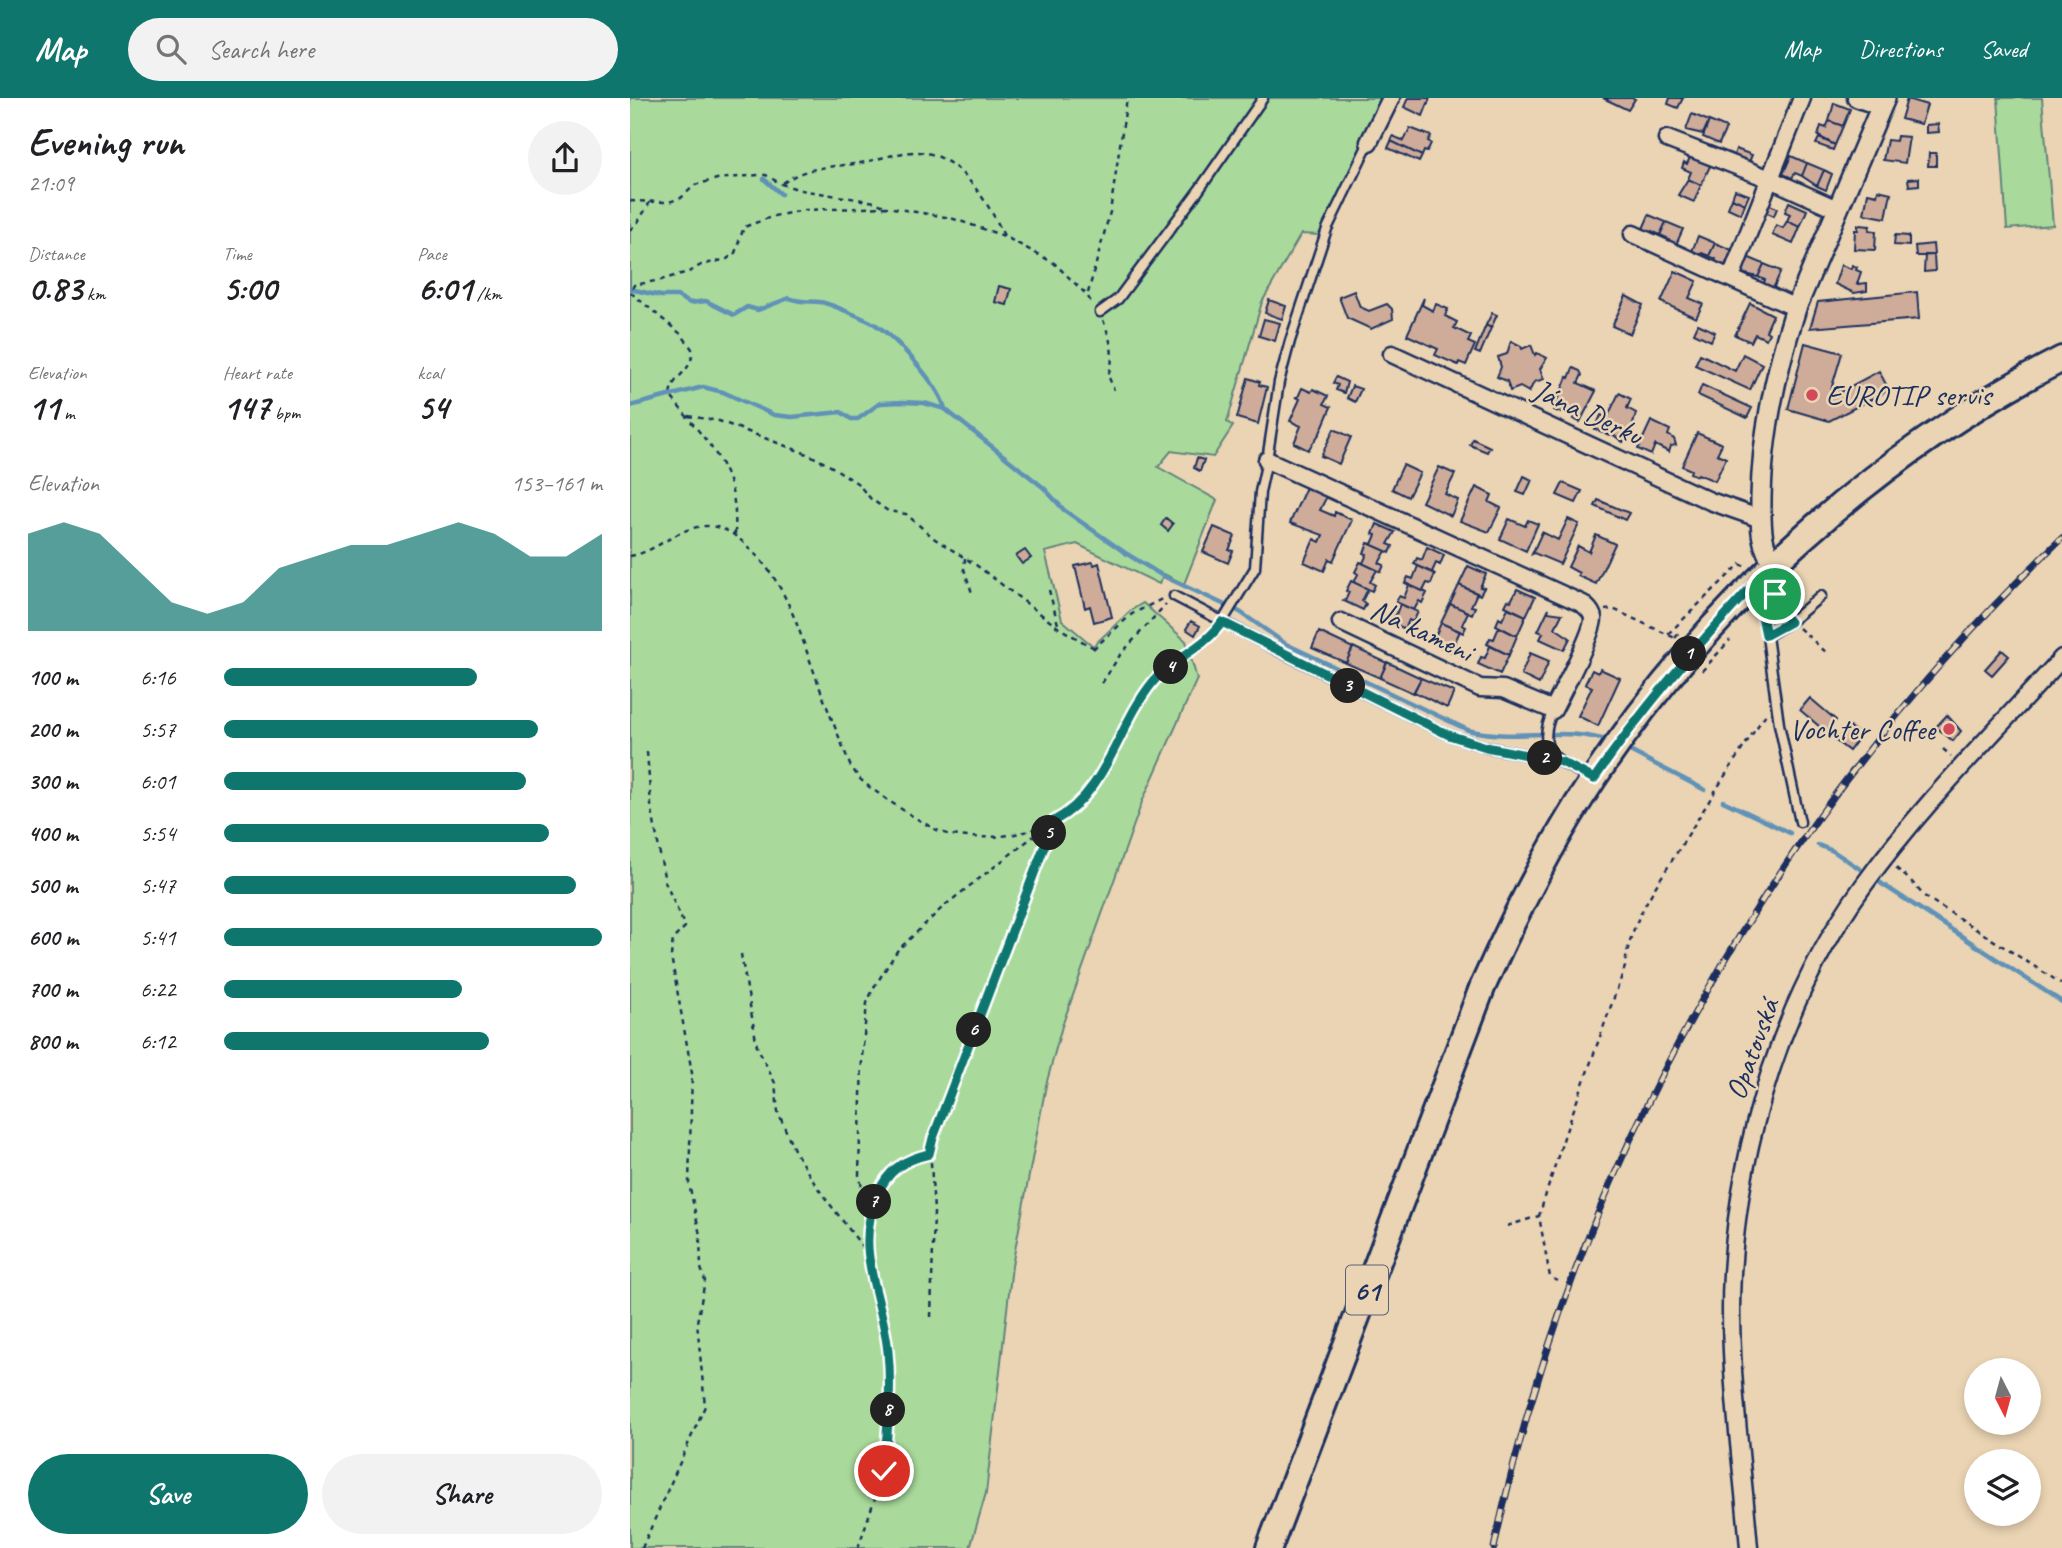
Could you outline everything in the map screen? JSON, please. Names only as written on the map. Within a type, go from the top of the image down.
[{"type":"main road","name":"61","points":[[1269,1548],[1482,988],[1507,930],[1594,779],[1688,656],[1775,564],[1847,500],[1908,453],[1992,399],[2062,359]]},
{"type":"street","points":[[1368,142],[1391,98]]},
{"type":"street","points":[[1731,277],[1802,98]]},
{"type":"street","points":[[1775,564],[1767,555],[1761,519],[1763,446],[1777,375],[1796,308],[1883,103],[1856,98]]},
{"type":"street","points":[[1667,139],[1770,179],[1837,209]]},
{"type":"street","points":[[1633,234],[1796,308]]},
{"type":"street","name":"Jána Derku","points":[[1392,354],[1710,501],[1761,519]]},
{"type":"street","points":[[1268,460],[1507,575],[1583,604],[1591,612],[1592,626],[1550,717]]},
{"type":"street","name":"Na kameni","points":[[1341,622],[1480,688],[1503,689],[1550,717]]},
{"type":"street","name":"Opatovská","points":[[1749,1548],[1732,1324],[1732,1275],[1736,1224],[1748,1147],[1780,1044],[1816,965],[1847,910],[1884,858],[1924,809],[2062,658]]},
{"type":"lane","points":[[1100,312],[1118,299],[1263,98]]},
{"type":"lane","points":[[1222,622],[1255,568],[1258,508],[1279,382],[1290,341],[1327,229],[1368,142]]},
{"type":"lane","points":[[1760,580],[1775,702],[1800,822]]},
{"type":"lane","points":[[1174,596],[1449,735],[1486,747],[1562,762]]},
{"type":"lane","points":[[1766,635],[1790,622],[1821,596]]},
{"type":"lane","points":[[1550,717],[1545,741],[1550,752],[1562,762],[1594,779]]},
{"type":"path","points":[[735,534],[736,513],[732,486],[720,457],[670,395],[676,381],[690,367],[692,349],[682,335],[630,292],[634,285],[661,280],[691,271],[701,265],[727,259],[735,253],[744,228],[774,216],[805,210],[887,207],[951,218],[1004,236],[1054,263],[1087,295],[1110,212],[1127,98]]},
{"type":"path","points":[[781,184],[792,176],[815,168],[913,152],[924,153],[943,160],[971,182],[995,216],[1004,236]]},
{"type":"path","points":[[630,201],[669,202],[681,198],[695,185],[717,179],[758,175],[801,190],[875,202],[887,207]]},
{"type":"path","points":[[630,230],[650,202]]},
{"type":"path","points":[[1100,312],[1111,347],[1112,366],[1108,375],[1114,390]]},
{"type":"path","points":[[688,416],[719,421],[810,455],[834,468],[857,483],[871,499],[888,511],[906,514],[920,528],[1059,628],[1093,648],[1132,614],[1155,601],[1174,596]]},
{"type":"path","points":[[630,556],[648,552],[696,527],[710,526],[735,534],[763,561],[789,604],[850,765],[864,782],[940,832],[956,836],[987,837],[1039,827],[1068,813],[1104,770],[1127,721],[1156,678],[1212,635],[1222,622]]},
{"type":"path","points":[[965,558],[964,569],[972,593]]},
{"type":"path","points":[[1668,634],[1740,564],[1760,580],[1790,622],[1827,653]]},
{"type":"path","points":[[1049,590],[1059,628]]},
{"type":"path","points":[[1102,682],[1120,655],[1164,607]]},
{"type":"path","points":[[1591,612],[1613,609],[1675,638]]},
{"type":"path","points":[[1702,671],[1733,634]]},
{"type":"path","points":[[1558,1281],[1550,1276],[1539,1216],[1564,1134],[1625,967],[1627,947],[1647,900],[1725,773],[1775,702]]},
{"type":"path","points":[[1942,749],[1956,760]]},
{"type":"path","points":[[642,1548],[705,1406],[697,1322],[705,1281],[701,1268],[700,1235],[689,1184],[692,1073],[671,956],[673,939],[685,927],[665,882],[651,805],[647,752]]},
{"type":"path","points":[[930,1317],[934,1211],[929,1154],[933,1138],[1054,821]]},
{"type":"path","points":[[859,1548],[884,1471],[888,1413],[888,1352],[867,1253],[869,1214],[859,1175],[859,1115],[867,1003],[897,951],[944,906],[1054,821]]},
{"type":"path","points":[[1884,858],[1924,896],[2062,984]]},
{"type":"path","points":[[741,954],[757,1046],[775,1083],[778,1112],[795,1152],[817,1188],[867,1253]]},
{"type":"path","points":[[869,1214],[883,1181],[898,1165],[929,1154]]},
{"type":"path","points":[[1507,1226],[1539,1216]]},
{"type":"green space","points":[[630,98],[1387,98],[1319,235],[1301,234],[1262,302],[1227,422],[1233,426],[1213,457],[1171,451],[1158,467],[1217,500],[1184,584],[1164,574],[1159,584],[1077,544],[1045,552],[1062,620],[1093,646],[1130,611],[1143,603],[1186,641],[1197,679],[1142,802],[1062,1026],[1046,1085],[1012,1266],[986,1493],[970,1548],[630,1548]]},
{"type":"green space","points":[[1998,98],[2042,98],[2053,225],[2007,229]]},
{"type":"building","points":[[1408,98],[1430,98],[1423,116],[1404,107]]},
{"type":"building","points":[[1603,98],[1632,98],[1635,99],[1628,110]]},
{"type":"building","points":[[1670,98],[1683,98],[1678,108],[1668,104]]},
{"type":"building","points":[[1907,99],[1927,105],[1921,124],[1901,119]]},
{"type":"building","points":[[1834,103],[1850,109],[1843,126],[1829,121]]},
{"type":"building","points":[[1692,114],[1709,121],[1703,134],[1686,130]]},
{"type":"building","points":[[1709,121],[1726,128],[1719,144],[1703,137]]},
{"type":"building","points":[[1829,121],[1843,126],[1835,145],[1818,136],[1821,126],[1826,128]]},
{"type":"building","points":[[1938,124],[1939,132],[1926,133],[1926,125]]},
{"type":"building","points":[[1410,128],[1431,136],[1427,152],[1424,151],[1422,156],[1391,141],[1393,136],[1404,141]]},
{"type":"building","points":[[1897,136],[1909,137],[1905,163],[1883,160],[1887,140],[1896,141]]},
{"type":"building","points":[[1819,138],[1835,145],[1833,150],[1816,144]]},
{"type":"building","points":[[1391,141],[1422,156],[1419,162],[1388,148]]},
{"type":"building","points":[[1736,149],[1752,155],[1749,162],[1734,155]]},
{"type":"building","points":[[1692,153],[1712,162],[1701,185],[1688,179],[1691,172],[1682,168]]},
{"type":"building","points":[[1929,153],[1936,153],[1936,166],[1928,166]]},
{"type":"building","points":[[1791,156],[1807,163],[1802,176],[1795,173],[1792,178],[1783,174]]},
{"type":"building","points":[[1807,163],[1824,170],[1817,186],[1802,176]]},
{"type":"building","points":[[1824,170],[1832,174],[1826,190],[1817,186]]},
{"type":"building","points":[[1919,178],[1919,185],[1909,186],[1908,179]]},
{"type":"building","points":[[1688,179],[1701,185],[1694,202],[1678,195]]},
{"type":"building","points":[[1735,190],[1749,195],[1745,204],[1732,198]]},
{"type":"building","points":[[1878,190],[1891,193],[1886,218],[1864,214],[1868,193],[1877,195]]},
{"type":"building","points":[[1732,198],[1745,204],[1741,214],[1728,208]]},
{"type":"building","points":[[1789,202],[1807,210],[1800,227],[1787,221],[1790,214],[1785,212]]},
{"type":"building","points":[[1765,203],[1777,208],[1774,216],[1762,211]]},
{"type":"building","points":[[1649,215],[1666,222],[1660,235],[1652,231],[1650,234],[1642,231]]},
{"type":"building","points":[[1787,221],[1800,227],[1793,244],[1772,235],[1776,225],[1783,228]]},
{"type":"building","points":[[1666,222],[1683,229],[1675,247],[1665,243],[1667,238],[1660,235]]},
{"type":"building","points":[[1858,225],[1870,226],[1869,230],[1876,231],[1875,250],[1854,249],[1855,230],[1858,230]]},
{"type":"building","points":[[1895,235],[1909,236],[1909,246],[1894,245]]},
{"type":"building","points":[[1698,236],[1715,243],[1709,256],[1702,253],[1700,258],[1691,254]]},
{"type":"building","points":[[1715,243],[1732,250],[1724,268],[1714,264],[1716,259],[1709,256]]},
{"type":"building","points":[[1933,244],[1934,255],[1916,256],[1915,246]]},
{"type":"building","points":[[1925,255],[1934,255],[1935,271],[1924,272]]},
{"type":"building","points":[[1747,257],[1764,264],[1758,277],[1741,273]]},
{"type":"building","points":[[1764,264],[1781,271],[1773,289],[1763,285],[1765,280],[1758,277]]},
{"type":"building","points":[[1841,265],[1851,269],[1852,265],[1857,267],[1856,270],[1861,272],[1857,284],[1867,283],[1867,291],[1854,293],[1835,284]]},
{"type":"building","points":[[1675,271],[1697,281],[1689,298],[1703,304],[1696,318],[1661,302]]},
{"type":"building","points":[[999,286],[1011,289],[1007,305],[995,302]]},
{"type":"building","points":[[1354,291],[1360,307],[1369,311],[1387,304],[1392,309],[1393,319],[1371,329],[1347,318],[1339,297]]},
{"type":"building","points":[[1917,292],[1919,319],[1810,328],[1818,302]]},
{"type":"building","points":[[1626,296],[1643,305],[1630,334],[1612,326]]},
{"type":"building","points":[[1424,298],[1422,305],[1433,311],[1436,304],[1448,309],[1445,316],[1457,322],[1454,328],[1471,336],[1468,342],[1475,345],[1466,365],[1459,362],[1458,365],[1435,355],[1438,349],[1407,335]]},
{"type":"building","points":[[1269,300],[1286,306],[1282,319],[1265,313]]},
{"type":"building","points":[[1750,303],[1773,315],[1766,331],[1769,333],[1766,339],[1755,334],[1751,342],[1735,335]]},
{"type":"building","points":[[1492,313],[1497,315],[1491,328],[1486,325]]},
{"type":"building","points":[[1264,319],[1280,323],[1275,341],[1259,336]]},
{"type":"building","points":[[1698,324],[1715,332],[1711,341],[1694,333]]},
{"type":"building","points":[[1486,325],[1491,328],[1480,354],[1475,352]]},
{"type":"building","points":[[1511,341],[1522,349],[1531,345],[1535,355],[1537,353],[1547,358],[1540,369],[1544,379],[1534,382],[1529,392],[1520,387],[1510,391],[1507,381],[1497,377],[1501,367],[1498,357],[1507,354]]},
{"type":"building","points":[[1805,343],[1842,353],[1831,390],[1840,392],[1879,371],[1889,390],[1829,421],[1788,409]]},
{"type":"building","points":[[1700,354],[1735,371],[1743,354],[1762,364],[1750,390],[1695,365]]},
{"type":"building","points":[[1573,368],[1582,375],[1578,383],[1596,391],[1580,422],[1573,419],[1575,414],[1563,409],[1561,413],[1554,410]]},
{"type":"building","points":[[1336,377],[1347,382],[1344,393],[1336,390],[1338,385],[1333,383]]},
{"type":"building","points":[[1248,378],[1267,387],[1258,424],[1237,418]]},
{"type":"building","points":[[1702,385],[1752,408],[1747,418],[1698,395]]},
{"type":"building","points":[[1352,386],[1361,389],[1355,402],[1347,398]]},
{"type":"building","points":[[1302,388],[1311,392],[1313,389],[1328,396],[1324,404],[1331,407],[1320,433],[1308,450],[1294,443],[1301,426],[1290,421],[1300,399],[1295,397],[1298,397]]},
{"type":"building","points":[[1619,393],[1631,399],[1627,408],[1636,413],[1632,428],[1623,442],[1612,434],[1595,429],[1601,415],[1607,418]]},
{"type":"building","points":[[1651,421],[1670,430],[1668,435],[1674,439],[1676,445],[1671,446],[1669,452],[1655,445],[1651,455],[1638,449]]},
{"type":"building","points":[[1334,429],[1351,437],[1339,464],[1321,456]]},
{"type":"building","points":[[1697,433],[1722,444],[1717,454],[1726,458],[1715,481],[1690,473],[1691,470],[1682,466]]},
{"type":"building","points":[[1473,439],[1490,447],[1487,452],[1470,445]]},
{"type":"building","points":[[1197,458],[1204,460],[1200,471],[1194,468]]},
{"type":"building","points":[[1403,465],[1420,473],[1408,497],[1392,489]]},
{"type":"building","points":[[1439,467],[1455,474],[1445,494],[1458,500],[1451,516],[1422,502]]},
{"type":"building","points":[[1524,476],[1532,480],[1525,495],[1517,492]]},
{"type":"building","points":[[1563,483],[1582,491],[1576,503],[1557,495]]},
{"type":"building","points":[[1306,487],[1327,496],[1320,510],[1334,516],[1335,512],[1352,520],[1333,561],[1329,559],[1324,571],[1304,562],[1314,539],[1320,542],[1323,535],[1290,523]]},
{"type":"building","points":[[1476,487],[1492,495],[1489,502],[1501,508],[1489,532],[1460,521]]},
{"type":"building","points":[[1598,500],[1629,513],[1625,520],[1595,506]]},
{"type":"building","points":[[1166,518],[1173,524],[1168,531],[1161,525]]},
{"type":"building","points":[[1509,519],[1525,526],[1528,520],[1538,524],[1526,551],[1500,539]]},
{"type":"building","points":[[1568,519],[1579,524],[1560,564],[1532,554],[1542,532],[1558,540]]},
{"type":"building","points":[[1377,524],[1395,532],[1388,544],[1393,546],[1390,553],[1368,543],[1372,544]]},
{"type":"building","points":[[1214,527],[1235,536],[1229,550],[1233,551],[1228,563],[1203,552]]},
{"type":"building","points":[[1596,535],[1615,544],[1596,584],[1578,576],[1579,573],[1568,567],[1578,546],[1589,552]]},
{"type":"building","points":[[1368,543],[1386,551],[1379,563],[1384,565],[1381,572],[1360,562],[1363,563],[1367,554],[1364,553]]},
{"type":"building","points":[[1427,547],[1444,555],[1440,565],[1436,563],[1432,572],[1435,574],[1414,564],[1417,558],[1422,560]]},
{"type":"building","points":[[1025,550],[1031,558],[1022,564],[1016,556]]},
{"type":"building","points":[[1093,562],[1094,565],[1099,563],[1112,617],[1094,622],[1090,606],[1085,608],[1075,566]]},
{"type":"building","points":[[1360,562],[1377,570],[1370,582],[1375,585],[1372,591],[1351,581],[1354,582],[1358,574],[1355,572]]},
{"type":"building","points":[[1418,566],[1435,574],[1431,584],[1427,583],[1423,591],[1427,593],[1405,583],[1408,577],[1413,579]]},
{"type":"building","points":[[1468,566],[1486,574],[1480,587],[1484,588],[1480,595],[1459,585]]},
{"type":"building","points":[[1351,581],[1368,589],[1362,601],[1366,604],[1363,610],[1342,600],[1345,601]]},
{"type":"building","points":[[1409,585],[1427,593],[1422,603],[1419,601],[1414,610],[1418,612],[1396,602],[1399,596],[1404,598]]},
{"type":"building","points":[[1459,585],[1477,593],[1471,606],[1475,607],[1472,614],[1450,604]]},
{"type":"building","points":[[1517,589],[1535,597],[1526,616],[1505,606]]},
{"type":"building","points":[[1400,604],[1418,612],[1413,622],[1409,620],[1405,629],[1388,621],[1391,615],[1395,617]]},
{"type":"building","points":[[1450,604],[1468,612],[1462,625],[1466,627],[1463,633],[1441,623]]},
{"type":"building","points":[[1508,608],[1526,616],[1517,636],[1496,625]]},
{"type":"building","points":[[1549,608],[1548,612],[1562,614],[1555,628],[1570,638],[1564,650],[1540,639],[1543,633],[1538,631]]},
{"type":"building","points":[[1191,621],[1200,626],[1195,635],[1186,629]]},
{"type":"building","points":[[1441,623],[1460,631],[1454,644],[1457,646],[1454,653],[1432,643]]},
{"type":"building","points":[[1499,627],[1517,636],[1509,655],[1487,644],[1490,638],[1494,639]]},
{"type":"building","points":[[1319,632],[1353,648],[1346,663],[1312,648]]},
{"type":"building","points":[[1490,646],[1509,655],[1500,674],[1478,664],[1481,657],[1485,658]]},
{"type":"building","points":[[1353,647],[1387,663],[1380,678],[1346,663]]},
{"type":"building","points":[[2002,650],[2009,656],[1992,675],[1985,669]]},
{"type":"building","points":[[1530,653],[1549,661],[1539,684],[1521,675]]},
{"type":"building","points":[[1387,662],[1421,678],[1413,693],[1380,678]]},
{"type":"building","points":[[1600,669],[1620,678],[1598,726],[1578,716],[1592,687],[1585,684],[1592,670],[1598,673]]},
{"type":"building","points":[[1421,678],[1454,692],[1447,708],[1414,692]]},
{"type":"building","points":[[1810,698],[1836,720],[1826,732],[1800,710]]},
{"type":"building","name":"Vochter Coffee","points":[[1947,715],[1961,731],[1953,741],[1936,727]]},
{"type":"building","points":[[1848,726],[1861,735],[1849,751],[1836,741]]},
{"type":"waterway","points":[[764,179],[781,194]]},
{"type":"waterway","points":[[630,289],[661,296],[677,296],[690,303],[706,301],[734,315],[747,307],[758,310],[789,298],[840,308],[876,325],[895,340],[935,388],[945,409]]},
{"type":"waterway","points":[[630,406],[703,387],[723,392],[774,415],[792,417],[841,412],[851,419],[858,419],[880,403],[924,403],[945,409],[1044,488],[1064,510],[1127,554],[1163,576],[1240,612],[1286,644],[1468,730],[1504,735],[1576,735],[1612,742]]},
{"type":"waterway","points":[[1626,749],[1705,790]]},
{"type":"waterway","points":[[1723,801],[1790,833]]},
{"type":"waterway","points":[[1818,845],[1833,851],[1860,869]]},
{"type":"waterway","points":[[1879,882],[2062,1002]]},
{"type":"railway","points":[[1494,1548],[1530,1405],[1577,1266],[1635,1131],[1702,1000],[1779,875],[1865,756],[1959,643],[2062,538]]},
{"type":"place","name":"EUROTIP servis","points":[[1812,395]]},
{"type":"place","name":"Vochter Coffee","points":[[1949,729]]},
{"type":"route","points":[[884,1471],[888,1352],[867,1253],[869,1214],[883,1181],[898,1165],[929,1154],[1054,821],[1079,803],[1104,770],[1127,721],[1156,678],[1212,635],[1222,622],[1449,735],[1486,747],[1562,762],[1594,779],[1621,740],[1688,656],[1755,583],[1766,635],[1790,622],[1779,611],[1775,594]]}]
